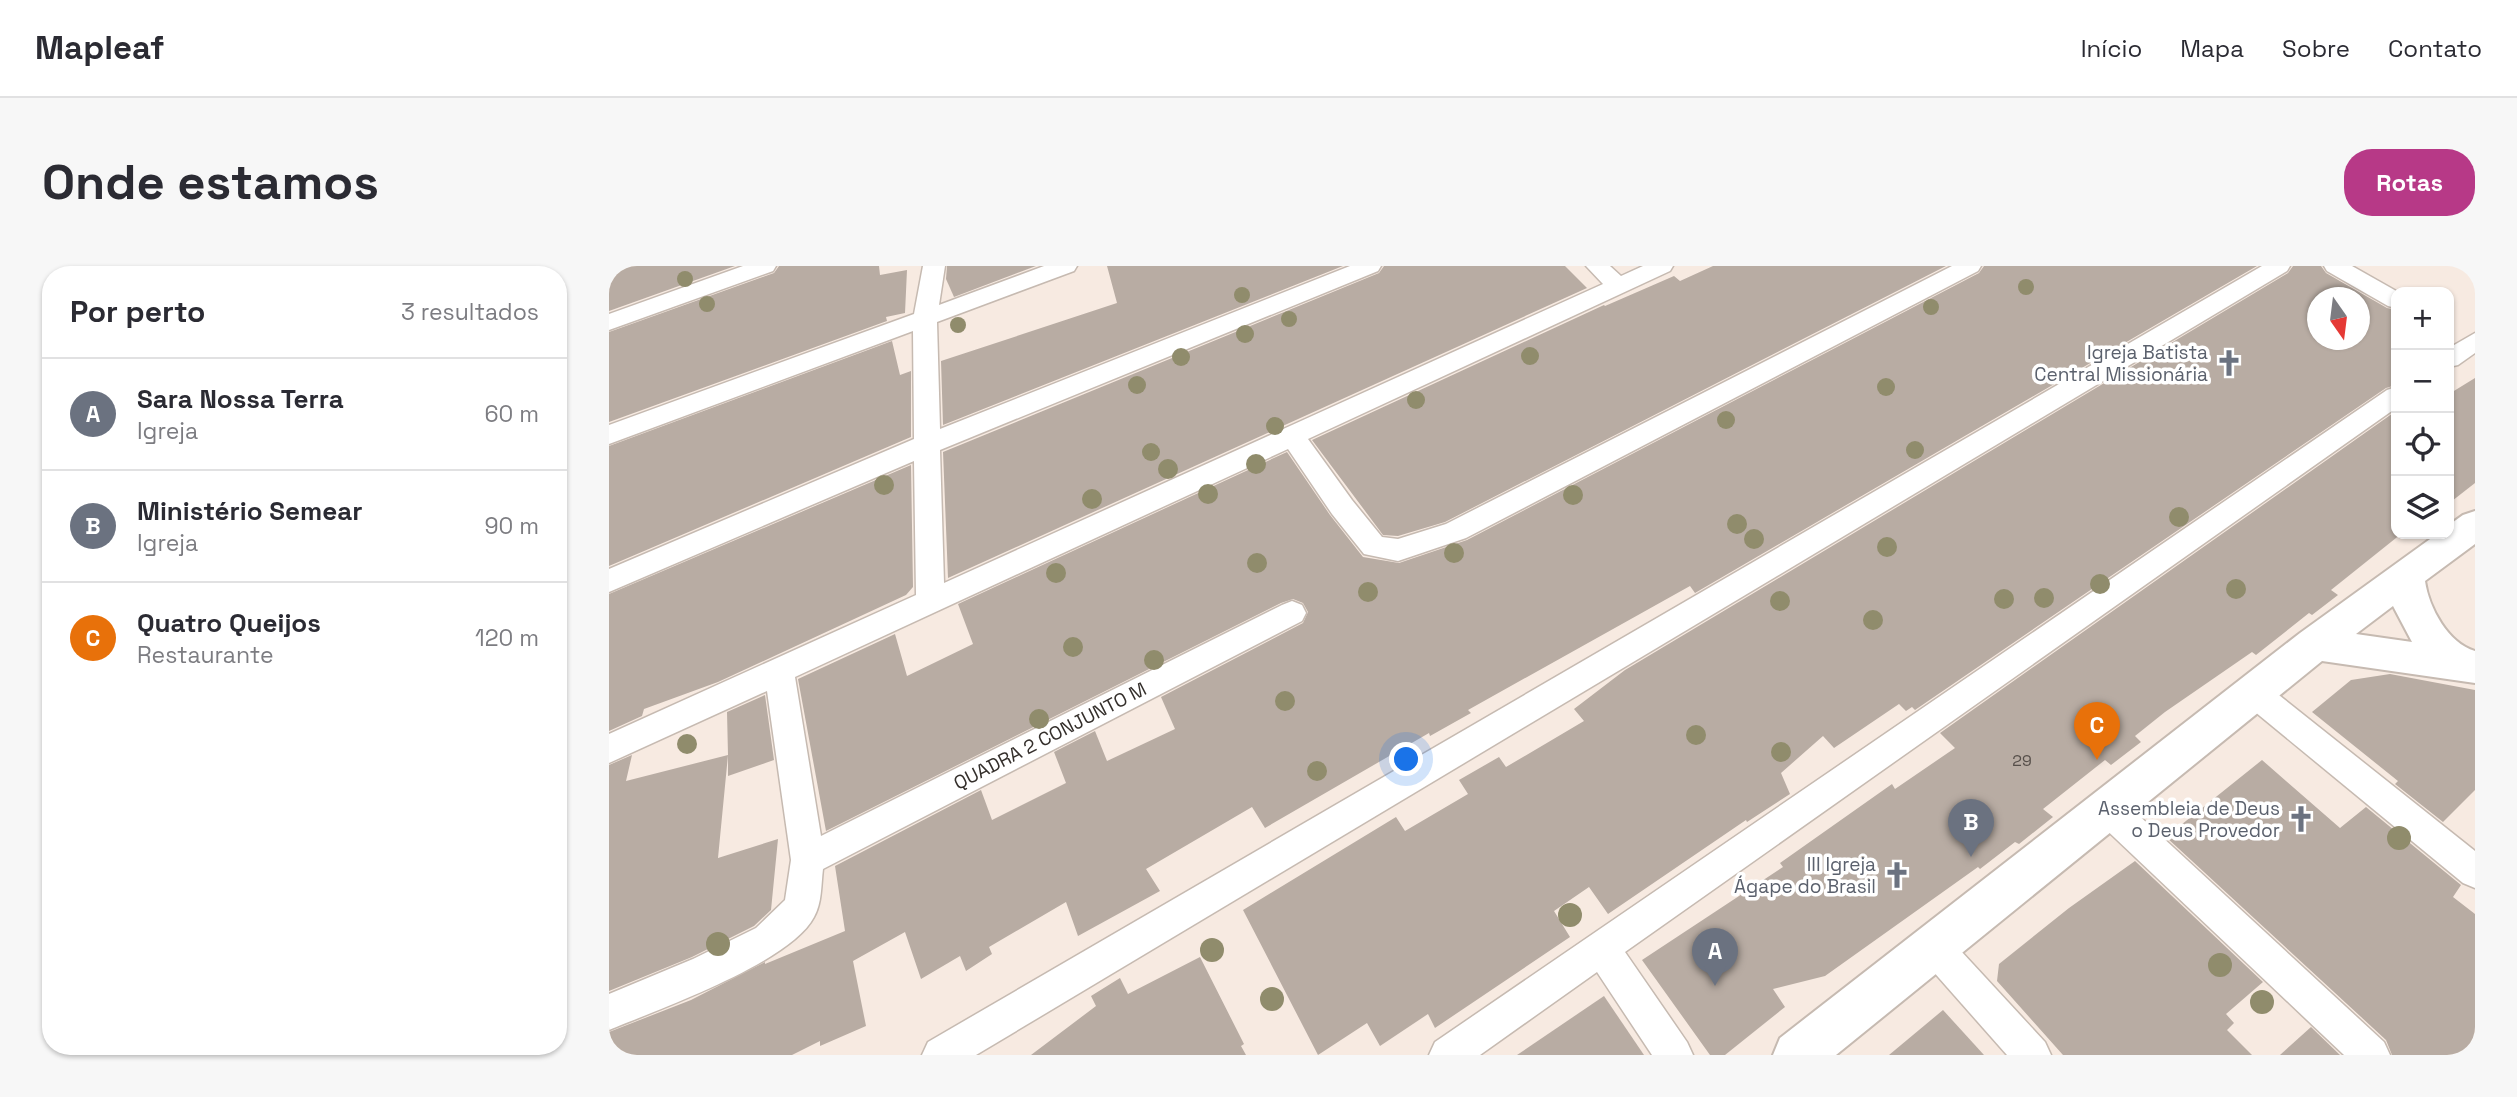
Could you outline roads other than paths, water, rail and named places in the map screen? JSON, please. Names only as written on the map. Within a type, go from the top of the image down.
[{"type":"street","points":[[609,322],[765,266]]},
{"type":"street","points":[[930,602],[925,317],[934,266]]},
{"type":"street","points":[[609,435],[1066,266]]},
{"type":"street","points":[[609,581],[926,445],[1370,266]]},
{"type":"street","points":[[1597,266],[1618,286]]},
{"type":"street","points":[[609,749],[1662,266]]},
{"type":"street","points":[[1291,434],[1342,507],[1374,546],[1398,550],[1456,531],[1970,266]]},
{"type":"street","points":[[941,1055],[2279,266]]},
{"type":"street","points":[[2335,266],[2391,298]]},
{"type":"street","points":[[2454,333],[2473,342]]},
{"type":"street","points":[[2454,355],[2473,342]]},
{"type":"street","points":[[1448,1055],[2391,399]]},
{"type":"street","points":[[1797,1055],[1935,949],[2313,643],[2475,525]]},
{"type":"street","points":[[2406,575],[2408,600],[2417,622],[2429,637],[2468,666]]},
{"type":"street","name":"QUADRA 2 CONJUNTO M","points":[[808,860],[1292,613]]},
{"type":"street","points":[[2313,643],[2468,666]]},
{"type":"street","points":[[609,1012],[705,972],[768,940],[801,908],[808,860],[779,669]]},
{"type":"street","points":[[2254,693],[2475,872]]},
{"type":"street","points":[[2109,810],[2371,1055]]},
{"type":"street","points":[[1602,949],[1674,1055]]},
{"type":"street","points":[[1935,949],[2032,1055]]},
{"type":"place","name":"Igreja Batista Central Missionária","points":[[2229,363]]},
{"type":"place","name":"Quatro Queijos","points":[[2097,760]]},
{"type":"place","name":"Assembleia de Deus o Deus Provedor","points":[[2301,819]]},
{"type":"place","name":"Ministério Semear","points":[[1971,857]]},
{"type":"place","name":"III Igreja Ágape do Brasil","points":[[1897,875]]},
{"type":"place","name":"Sara Nossa Terra","points":[[1715,986]]}]
